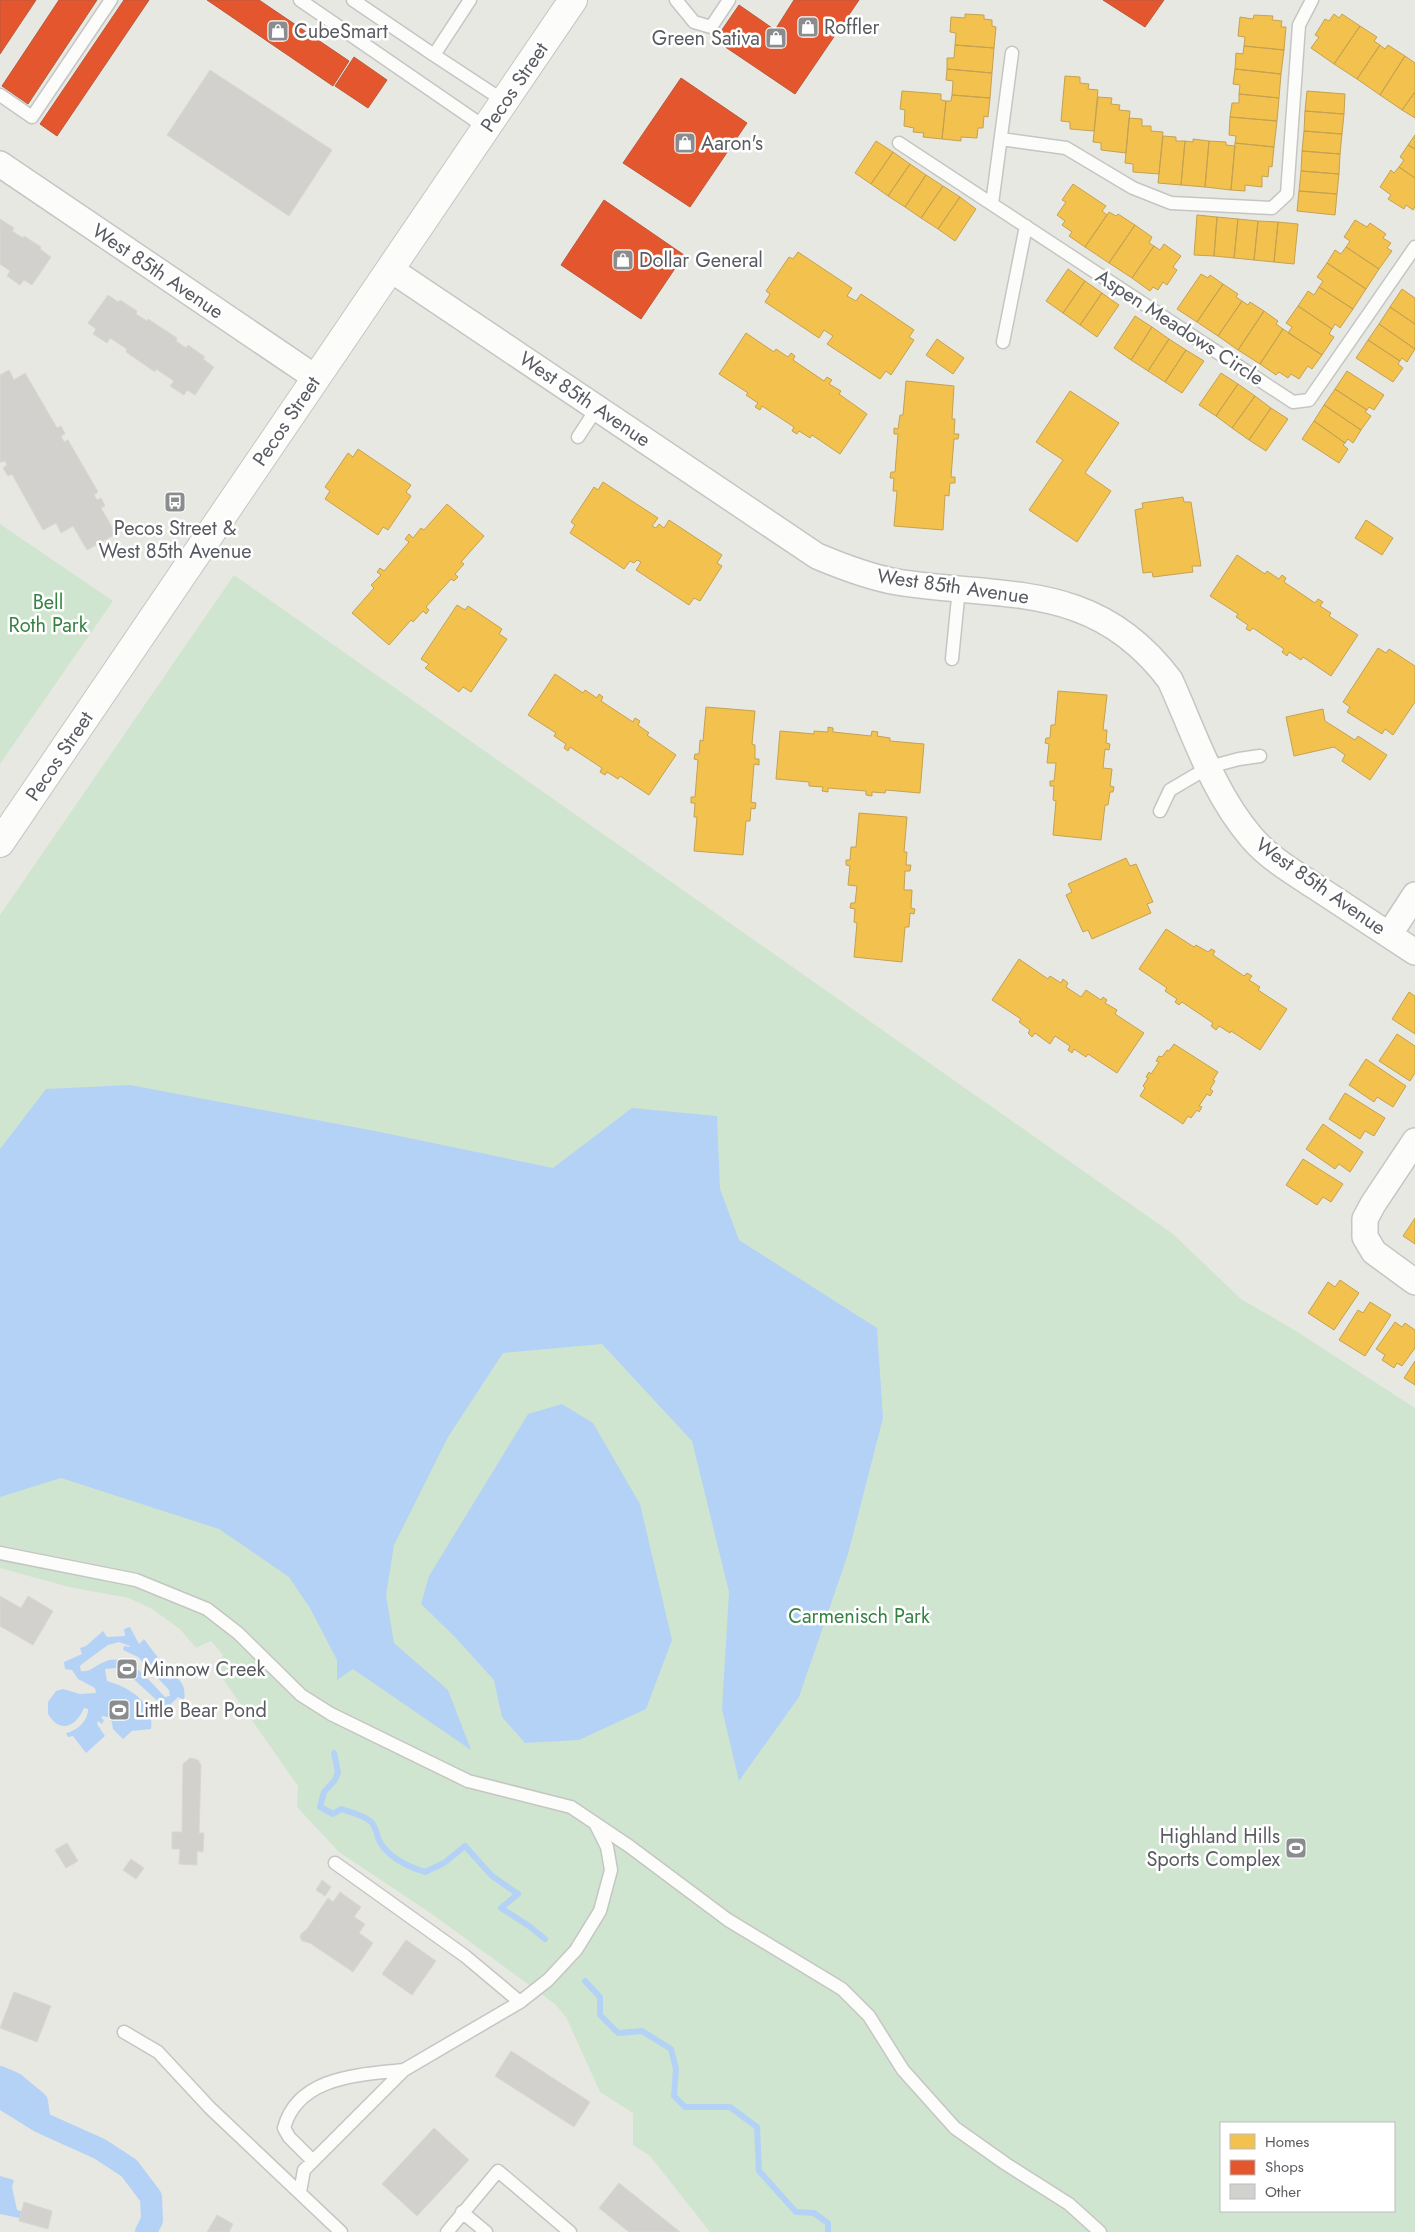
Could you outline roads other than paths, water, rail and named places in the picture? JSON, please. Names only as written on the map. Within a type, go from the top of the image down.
[{"type":"main road","name":"Pecos Street","points":[[0,843],[573,0]]},
{"type":"street","name":"West 85th Avenue","points":[[0,164],[316,378]]},
{"type":"street","name":"West 85th Avenue","points":[[390,269],[817,556],[848,569],[896,582],[1014,593],[1058,601],[1100,618],[1122,632],[1159,665],[1170,680],[1231,811],[1265,851],[1415,952]]},
{"type":"street","points":[[1389,935],[1415,896]]},
{"type":"street","points":[[1415,1141],[1365,1219],[1366,1237],[1374,1252],[1415,1282]]},
{"type":"lane","points":[[0,95],[32,117],[111,0]]},
{"type":"lane","points":[[300,0],[486,128]]},
{"type":"lane","points":[[353,0],[504,102]]},
{"type":"lane","points":[[434,56],[470,0]]},
{"type":"lane","points":[[676,0],[694,22],[711,28],[729,0]]},
{"type":"lane","points":[[1001,140],[1066,148],[1133,188],[1171,203],[1272,208],[1287,194],[1299,25],[1312,0]]},
{"type":"lane","points":[[992,204],[1012,53]]},
{"type":"lane","name":"Aspen Meadows Circle","points":[[899,143],[1293,402],[1309,400],[1415,248]]},
{"type":"lane","points":[[1003,342],[1026,226]]},
{"type":"lane","points":[[578,437],[597,408]]},
{"type":"lane","points":[[952,659],[959,588]]},
{"type":"lane","points":[[1160,811],[1170,790],[1209,767],[1260,756]]},
{"type":"lane","points":[[0,1553],[136,1580],[207,1608],[238,1633],[301,1695],[331,1714],[468,1781],[571,1807],[629,1846],[728,1920],[842,1989],[869,2016],[903,2070],[956,2128],[1006,2164],[1069,2204],[1100,2232]]},
{"type":"lane","points":[[300,2192],[304,2170],[404,2070],[520,2002],[548,1980],[576,1950],[600,1911],[611,1870],[608,1847],[596,1825]]},
{"type":"lane","points":[[334,1863],[470,1960],[520,2002]]},
{"type":"lane","points":[[124,2032],[158,2052],[210,2108],[341,2232]]},
{"type":"lane","points":[[313,2161],[288,2137],[284,2128],[287,2116],[308,2092],[329,2081],[404,2070]]},
{"type":"lane","points":[[447,2232],[498,2171],[570,2232]]},
{"type":"lane","points":[[462,2212],[486,2232]]},
{"type":"water","points":[[130,1085],[375,1131],[553,1168],[632,1108],[717,1116],[720,1189],[739,1240],[877,1328],[883,1418],[848,1554],[799,1697],[739,1781],[722,1709],[729,1592],[692,1441],[602,1344],[503,1353],[448,1437],[394,1545],[386,1595],[394,1643],[448,1690],[471,1750],[353,1669],[337,1680],[337,1660],[310,1608],[289,1577],[219,1529],[61,1478],[0,1497],[0,1149],[46,1089]]},
{"type":"water","points":[[562,1404],[593,1423],[640,1504],[672,1640],[646,1709],[579,1740],[525,1743],[502,1717],[494,1680],[454,1636],[421,1604],[429,1576],[528,1414]]},
{"type":"water","points":[[130,1627],[139,1644],[144,1639],[165,1667],[160,1671],[170,1680],[174,1675],[180,1680],[185,1692],[184,1700],[178,1697],[170,1705],[171,1709],[164,1711],[163,1706],[128,1674],[117,1668],[105,1669],[107,1681],[124,1687],[145,1704],[149,1711],[151,1729],[132,1731],[123,1739],[113,1729],[111,1718],[103,1716],[101,1718],[104,1720],[102,1724],[98,1721],[97,1724],[105,1736],[86,1753],[73,1736],[68,1737],[66,1733],[81,1725],[86,1718],[88,1709],[84,1708],[81,1715],[72,1724],[63,1726],[53,1720],[48,1714],[48,1702],[56,1691],[63,1689],[80,1694],[96,1693],[95,1688],[78,1679],[72,1670],[65,1669],[64,1662],[82,1654],[80,1648],[86,1646],[103,1631],[107,1637],[125,1636],[124,1629]],"holes":[[[119,1642],[130,1646],[124,1646],[123,1650],[138,1657],[169,1690],[170,1696],[165,1697],[137,1669],[129,1663],[120,1660],[111,1660],[89,1670],[81,1671],[80,1666],[82,1664],[108,1645]]]},
{"type":"water","points":[[0,2176],[14,2180],[12,2187],[17,2210],[30,2214],[29,2220],[0,2214]]},
{"type":"waterway","points":[[334,1753],[338,1772],[335,1780],[324,1792],[320,1807],[333,1814],[341,1809],[367,1819],[374,1826],[380,1842],[389,1853],[406,1865],[425,1872],[444,1863],[465,1846],[492,1876],[518,1894],[501,1908],[545,1939]]},
{"type":"waterway","points":[[585,1981],[600,1997],[600,2015],[618,2033],[642,2031],[671,2049],[676,2069],[674,2096],[685,2107],[730,2107],[757,2127],[759,2171],[796,2212],[814,2213],[828,2223],[828,2232]]},
{"type":"waterway","points":[[0,2077],[14,2083],[37,2102],[40,2122]]},
{"type":"waterway","points":[[0,2097],[40,2122],[100,2149],[129,2168],[151,2197],[152,2220],[146,2232]]},
{"type":"place","name":"Roffler","points":[[808,27]]},
{"type":"place","name":"CubeSmart","points":[[278,31]]},
{"type":"place","name":"Green Sativa","points":[[776,38]]},
{"type":"place","name":"Aaron's","points":[[685,143]]},
{"type":"place","name":"Dollar General","points":[[623,260]]},
{"type":"place","name":"Pecos Street & West 85th Avenue","points":[[175,502]]},
{"type":"place","name":"Minnow Creek","points":[[127,1669]]},
{"type":"place","name":"Little Bear Pond","points":[[119,1710]]},
{"type":"place","name":"Highland Hills Sports Complex","points":[[1296,1848]]},
{"type":"park label","name":"Bell Roth Park","points":[[48,614]]},
{"type":"park label","name":"Carmenisch Park","points":[[859,1616]]}]
